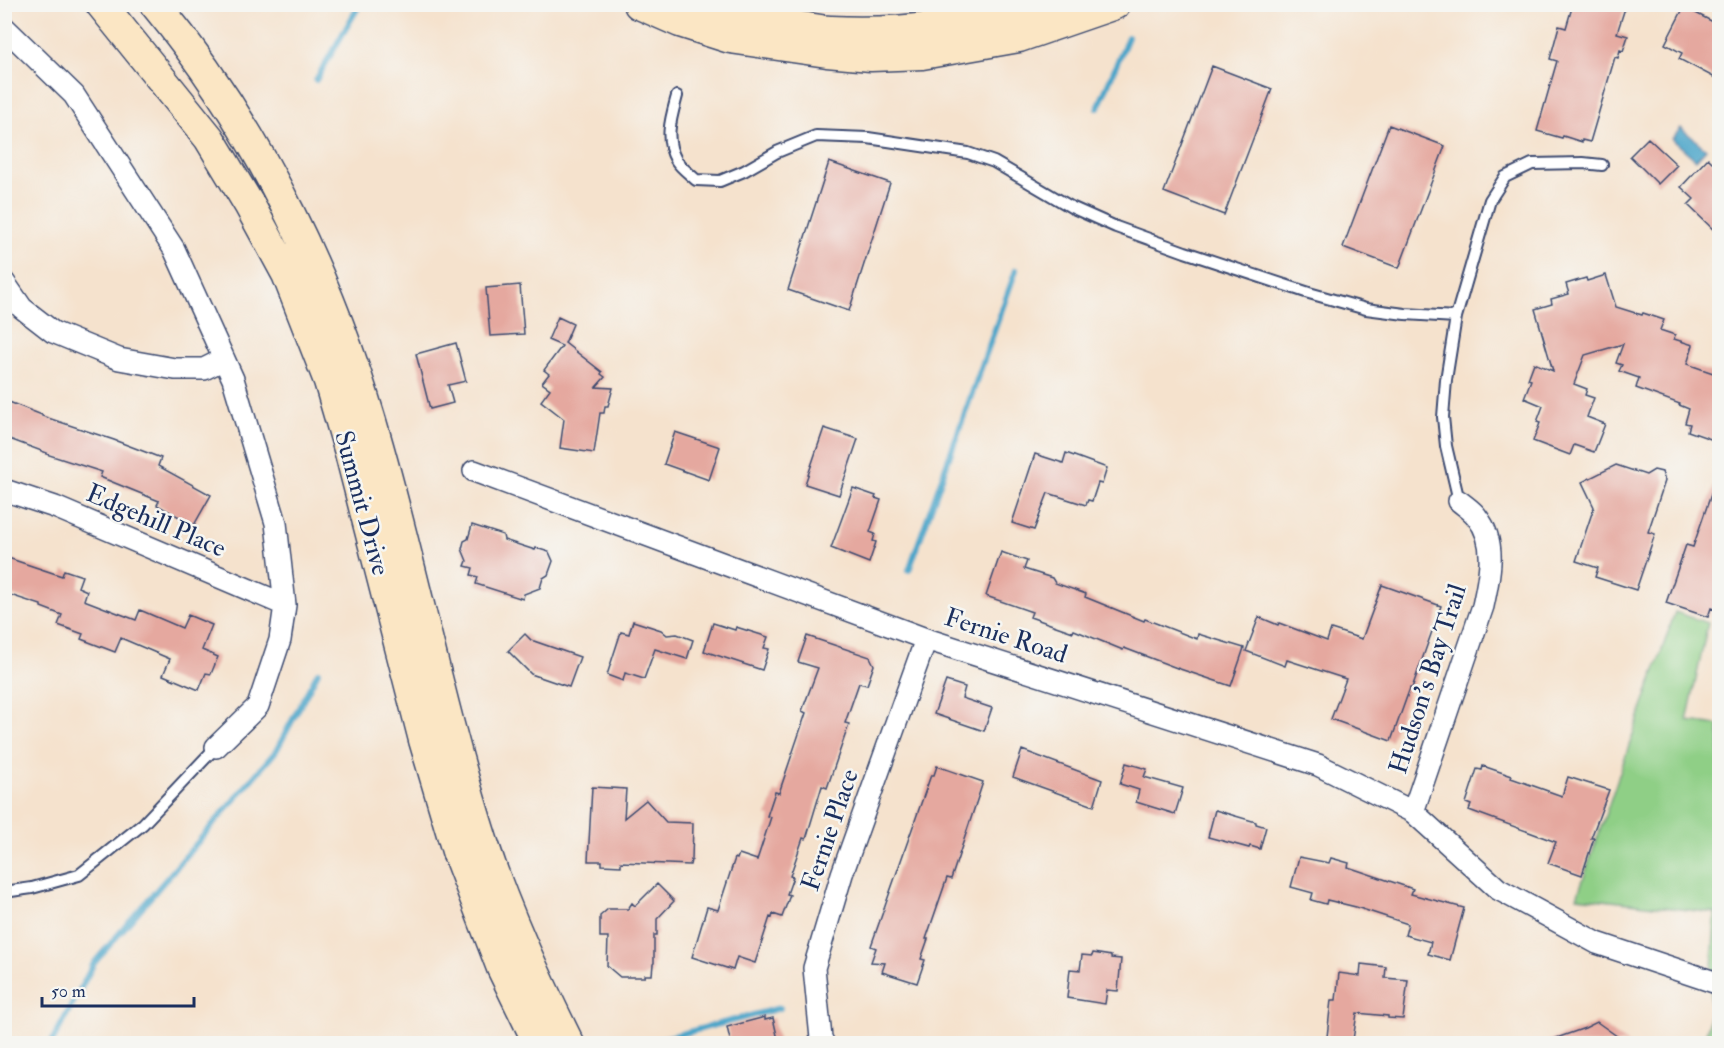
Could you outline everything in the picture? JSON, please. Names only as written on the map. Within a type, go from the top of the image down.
[{"type":"main road","name":"Summit Drive","points":[[101,4],[209,138],[287,274],[325,370],[339,415],[424,740],[457,851],[502,968],[539,1044]]},
{"type":"main road","name":"Summit Drive","points":[[155,4],[183,39],[235,117],[275,185],[313,262],[355,374],[378,446],[450,734],[483,843],[527,958],[569,1044]]},
{"type":"main road","points":[[639,4],[680,22],[730,38],[871,56],[922,54],[1019,37],[1115,4]]},
{"type":"main road","points":[[701,4],[733,14],[796,26],[829,31],[869,32],[919,30],[1008,14],[1043,4]]},
{"type":"street","points":[[4,27],[74,95],[174,249],[233,379],[276,524],[285,605],[280,640],[258,706],[216,747]]},
{"type":"street","points":[[4,282],[22,308],[53,332],[119,358],[175,369],[204,369],[224,359]]},
{"type":"street","name":"Fernie Road","points":[[474,471],[926,639],[1318,765],[1413,812],[1498,890],[1597,943],[1719,984]]},
{"type":"street","name":"Edgehill Place","points":[[4,490],[55,507],[285,605]]},
{"type":"street","name":"Hudson's Bay Trail","points":[[1413,812],[1483,606],[1488,582],[1490,552],[1487,534],[1477,517],[1459,501]]},
{"type":"street","name":"Fernie Place","points":[[824,1044],[821,1038],[814,968],[842,874],[926,639]]},
{"type":"lane","points":[[677,96],[669,125],[669,144],[677,162],[696,180],[720,181],[744,171],[777,152],[816,136],[868,138],[968,153],[994,162],[1071,207],[1116,227],[1185,252],[1309,293],[1366,309],[1456,317]]},
{"type":"lane","points":[[1459,501],[1446,446],[1443,417],[1446,380],[1456,317],[1490,200],[1505,177],[1532,164],[1602,165]]},
{"type":"lane","points":[[4,892],[32,888],[79,875],[143,824],[216,747]]},
{"type":"green space","points":[[1675,612],[1708,623],[1687,721],[1719,725],[1719,1043],[1703,1043],[1709,1023],[1715,913],[1577,897]]},
{"type":"water","points":[[1681,128],[1706,149],[1696,160],[1672,139]]},
{"type":"building","points":[[1573,4],[1612,4],[1625,8],[1617,33],[1628,36],[1623,51],[1620,50],[1618,58],[1615,57],[1590,142],[1537,131],[1557,61],[1550,59],[1559,26],[1566,28]]},
{"type":"building","points":[[1684,7],[1719,25],[1719,80],[1679,59],[1682,53],[1665,44]]},
{"type":"building","points":[[1212,66],[1272,89],[1224,215],[1164,192]]},
{"type":"building","points":[[1389,125],[1445,146],[1399,268],[1343,247]]},
{"type":"building","points":[[1648,138],[1677,165],[1658,184],[1630,156]]},
{"type":"building","points":[[1708,158],[1719,169],[1719,235],[1688,205],[1694,199],[1681,187]]},
{"type":"building","points":[[829,162],[890,183],[849,311],[788,290]]},
{"type":"building","points":[[1606,275],[1616,307],[1664,320],[1660,330],[1675,335],[1674,339],[1693,345],[1687,364],[1719,375],[1719,442],[1688,431],[1690,424],[1685,423],[1689,409],[1636,388],[1639,378],[1619,371],[1622,365],[1616,363],[1623,344],[1585,355],[1574,384],[1587,389],[1585,395],[1594,398],[1587,417],[1605,424],[1594,452],[1574,445],[1570,455],[1533,441],[1543,406],[1524,398],[1531,380],[1528,379],[1534,363],[1553,371],[1535,309],[1552,304],[1551,299],[1569,294],[1566,284]]},
{"type":"building","points":[[520,285],[524,334],[490,336],[486,288]]},
{"type":"building","points":[[558,317],[573,324],[565,343],[602,372],[601,374],[605,377],[596,387],[613,388],[608,406],[605,406],[604,413],[600,413],[594,453],[560,448],[564,419],[541,401],[550,389],[542,383],[549,374],[544,370],[562,346],[548,340]]},
{"type":"building","points":[[456,343],[466,381],[448,385],[453,403],[430,409],[416,354]]},
{"type":"building","points":[[4,400],[42,416],[161,458],[158,466],[211,495],[194,525],[157,505],[159,501],[100,477],[102,472],[46,454],[4,437]]},
{"type":"building","points":[[824,428],[858,439],[839,495],[805,484]]},
{"type":"building","points":[[675,432],[720,447],[709,480],[664,464]]},
{"type":"building","points":[[1066,453],[1107,468],[1102,484],[1098,483],[1092,501],[1088,500],[1086,505],[1048,493],[1034,530],[1012,523],[1035,454],[1063,463]]},
{"type":"building","points":[[1616,465],[1646,475],[1654,470],[1662,472],[1665,481],[1648,532],[1655,534],[1636,590],[1595,577],[1598,568],[1576,561],[1594,507],[1582,482]]},
{"type":"building","points":[[1717,477],[1719,478],[1719,611],[1711,608],[1708,617],[1666,603],[1686,545],[1693,547]]},
{"type":"building","points":[[853,488],[881,500],[870,532],[875,534],[873,541],[876,542],[869,563],[831,548]]},
{"type":"building","points":[[472,525],[503,535],[504,540],[549,552],[553,561],[540,588],[524,594],[523,599],[476,584],[478,577],[471,575],[473,568],[465,566],[467,561],[462,549]]},
{"type":"building","points":[[1001,552],[1027,561],[1024,569],[1052,578],[1055,583],[1086,594],[1085,597],[1144,621],[1145,619],[1197,639],[1198,634],[1244,648],[1231,686],[1124,648],[1123,650],[1074,630],[1073,632],[1030,617],[1032,612],[986,596]]},
{"type":"building","points":[[8,558],[62,576],[64,570],[82,576],[78,587],[87,591],[84,600],[136,620],[140,610],[182,628],[188,615],[212,625],[202,650],[218,657],[211,674],[206,673],[199,690],[163,675],[170,659],[121,638],[115,652],[81,639],[83,634],[58,625],[62,615],[41,607],[41,605],[4,593],[4,568]]},
{"type":"building","points":[[1382,585],[1441,606],[1391,741],[1331,719],[1346,679],[1287,660],[1285,666],[1246,651],[1259,617],[1327,641],[1331,629],[1362,639]]},
{"type":"building","points":[[633,621],[661,630],[667,635],[677,634],[693,640],[687,659],[655,649],[644,679],[625,673],[623,681],[607,675],[621,632],[629,634]]},
{"type":"building","points":[[713,623],[768,637],[764,648],[769,649],[762,670],[704,651]]},
{"type":"building","points":[[525,634],[531,640],[580,657],[569,687],[531,674],[508,651]]},
{"type":"building","points":[[807,636],[870,657],[874,665],[867,685],[859,683],[845,723],[849,724],[827,788],[822,786],[806,839],[803,838],[790,876],[793,877],[787,894],[790,895],[782,917],[773,914],[772,918],[770,917],[755,963],[737,957],[733,970],[692,957],[707,907],[718,910],[735,858],[737,859],[739,854],[757,860],[771,817],[767,816],[775,792],[779,793],[806,713],[802,711],[818,668],[798,662]]},
{"type":"building","points":[[946,681],[965,687],[962,698],[992,708],[984,731],[934,714]]},
{"type":"building","points":[[1022,750],[1102,780],[1094,806],[1013,777]]},
{"type":"building","points":[[1126,763],[1147,769],[1144,777],[1183,788],[1175,814],[1136,802],[1139,790],[1120,784]]},
{"type":"building","points":[[937,766],[983,782],[951,879],[947,878],[926,939],[928,939],[921,959],[925,960],[917,983],[882,972],[885,963],[871,962],[876,948],[871,946],[931,775],[934,775]]},
{"type":"building","points":[[1483,766],[1562,796],[1568,777],[1609,790],[1591,838],[1594,838],[1582,875],[1548,863],[1556,842],[1469,810],[1471,805],[1466,803],[1477,769],[1482,770]]},
{"type":"building","points":[[592,787],[626,789],[624,818],[646,800],[666,822],[693,823],[690,865],[621,862],[621,866],[602,865],[602,861],[588,861]]},
{"type":"building","points":[[1215,810],[1266,827],[1260,849],[1208,837]]},
{"type":"building","points":[[1299,857],[1329,863],[1331,858],[1349,863],[1348,867],[1413,889],[1411,894],[1464,908],[1450,960],[1428,954],[1431,942],[1405,935],[1408,924],[1356,907],[1327,900],[1326,904],[1311,900],[1313,893],[1291,887]]},
{"type":"building","points":[[657,884],[674,901],[657,919],[652,975],[620,977],[607,966],[608,937],[600,937],[600,916],[608,909],[628,909],[632,903],[635,906]]},
{"type":"building","points":[[1093,953],[1121,959],[1118,991],[1107,990],[1105,1004],[1067,998],[1070,969],[1080,970],[1082,955],[1092,956]]},
{"type":"building","points":[[1361,964],[1386,967],[1385,978],[1408,980],[1403,1019],[1357,1013],[1353,1040],[1327,1037],[1331,1000],[1336,1000],[1339,973],[1360,976]]},
{"type":"building","points":[[765,1017],[765,1020],[773,1018],[779,1044],[731,1044],[727,1027]]},
{"type":"building","points":[[1597,1022],[1628,1044],[1548,1044],[1548,1041]]},
{"type":"waterway","points":[[316,80],[360,4]]},
{"type":"waterway","points":[[1098,108],[1128,37]]},
{"type":"waterway","points":[[909,570],[1016,270]]},
{"type":"waterway","points":[[51,1044],[94,963],[276,751],[318,672]]},
{"type":"waterway","points":[[643,1044],[780,1008]]}]
